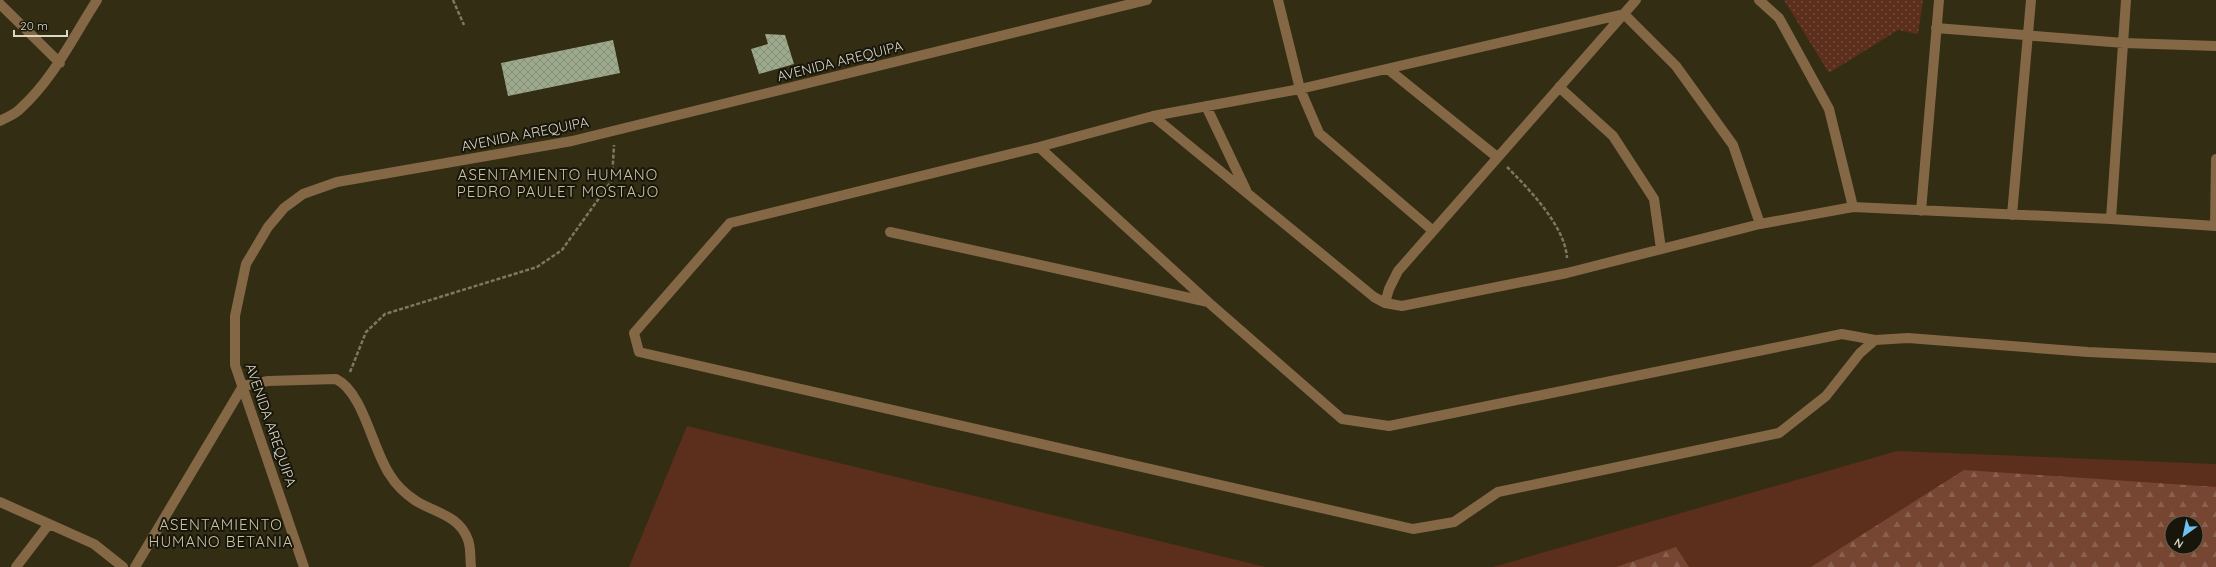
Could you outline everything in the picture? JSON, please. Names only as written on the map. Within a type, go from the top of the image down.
[{"type":"street","points":[[0,121],[21,109],[60,63],[79,27],[97,0]]},
{"type":"street","name":"AVENIDA AREQUIPA","points":[[304,567],[235,365],[235,316],[246,264],[268,227],[284,208],[303,194],[337,182],[572,141],[1147,0]]},
{"type":"street","points":[[1278,0],[1300,89],[1320,133],[1432,230]]},
{"type":"street","points":[[1385,303],[1389,289],[1398,271],[1432,230],[1636,0]]},
{"type":"street","points":[[1760,0],[1780,18],[1829,110],[1853,207]]},
{"type":"street","points":[[1921,211],[1939,0]]},
{"type":"street","points":[[2012,215],[2031,0]]},
{"type":"street","points":[[2111,219],[2126,0]]},
{"type":"street","points":[[0,4],[60,63]]},
{"type":"street","points":[[1624,14],[1300,89],[1153,116],[1039,147],[730,223],[634,333],[640,352],[1413,529],[1454,522],[1498,492],[1779,433],[1826,396],[1860,354],[1875,340]]},
{"type":"street","points":[[1624,14],[1676,66],[1732,145],[1760,224]]},
{"type":"street","points":[[1936,28],[2124,43],[2216,46]]},
{"type":"street","points":[[1388,68],[1497,157]]},
{"type":"street","points":[[1559,87],[1613,136],[1654,199],[1661,249]]},
{"type":"street","points":[[1206,106],[1248,193]]},
{"type":"street","points":[[1153,116],[1374,297],[1385,303],[1402,306],[1567,273],[1760,224],[1853,207],[2111,219],[2215,226],[2216,159]]},
{"type":"street","points":[[1039,147],[1208,302],[1342,419],[1389,426],[1842,334],[1875,340],[1908,338],[2088,352],[2216,358]]},
{"type":"street","points":[[890,232],[1208,302]]},
{"type":"street","points":[[135,567],[242,386],[268,381],[336,378],[345,384],[358,405],[390,476],[407,494],[455,520],[462,528],[469,541],[471,567]]},
{"type":"street","points":[[0,502],[94,544],[124,567]]},
{"type":"street","points":[[16,567],[49,524]]},
{"type":"path","points":[[453,0],[464,25]]},
{"type":"path","points":[[345,384],[366,332],[385,314],[537,267],[562,250],[612,180],[614,131]]},
{"type":"path","points":[[1497,157],[1534,194],[1555,226],[1566,250],[1567,273]]},
{"type":"shaded area","points":[[1784,0],[1923,0],[1918,34],[1898,30],[1829,73]]},
{"type":"shaded area","points":[[687,426],[1266,567],[629,567]]},
{"type":"shaded area","points":[[1897,451],[2216,464],[2216,567],[1493,567]]},
{"type":"green space","points":[[1964,470],[2216,487],[2216,567],[1811,567]]},
{"type":"green space","points":[[1676,547],[1689,567],[1616,567]]},
{"type":"building","points":[[765,34],[785,35],[794,64],[759,74],[751,49],[768,44]]},
{"type":"building","points":[[613,40],[620,73],[508,96],[501,63]]},
{"type":"district","name":"ASENTAMIENTO HUMANO PEDRO PAULET MOSTAJO","points":[[558,182]]},
{"type":"district","name":"ASENTAMIENTO HUMANO BETANIA","points":[[221,532]]}]
